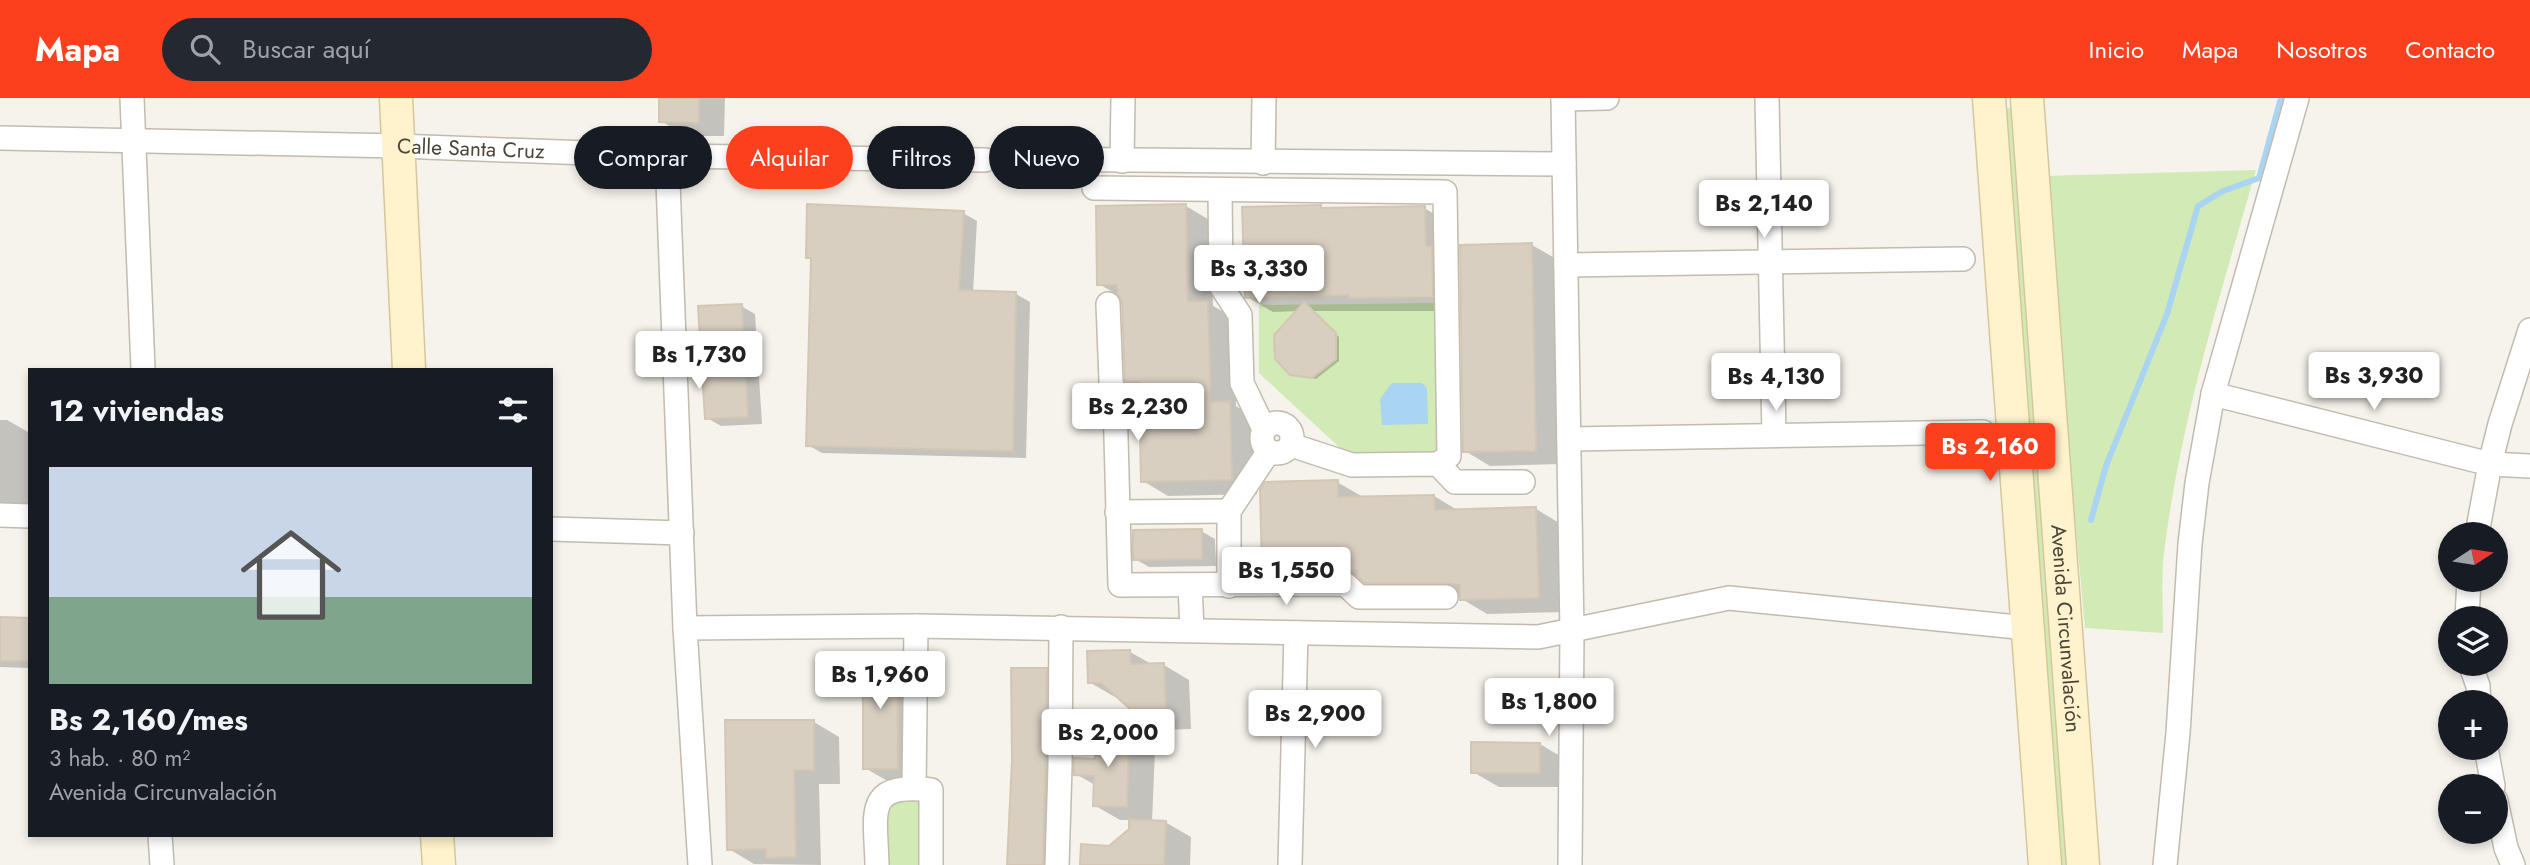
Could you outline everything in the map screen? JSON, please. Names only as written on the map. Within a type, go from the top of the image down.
[{"type":"main road","points":[[396,98],[409,368]]},
{"type":"main road","name":"Avenida Circunvalación","points":[[1989,98],[2045,865]]},
{"type":"main road","name":"Avenida Circunvalación","points":[[2027,98],[2083,865]]},
{"type":"main road","points":[[437,837],[439,865]]},
{"type":"street","points":[[132,98],[142,368]]},
{"type":"street","points":[[1122,161],[1123,98]]},
{"type":"street","points":[[1263,163],[1264,98]]},
{"type":"street","points":[[1570,865],[1572,632],[1563,99],[1607,98]]},
{"type":"street","points":[[1767,98],[1774,435]]},
{"type":"street","points":[[2165,865],[2197,483],[2213,394],[2297,98]]},
{"type":"street","name":"Calle Santa Cruz","points":[[0,138],[574,153]]},
{"type":"street","name":"Calle Santa Cruz","points":[[712,157],[985,160]]},
{"type":"street","points":[[1104,161],[1564,164]]},
{"type":"street","points":[[1104,188],[1445,192],[1449,456],[1438,464],[1352,465],[1280,448]]},
{"type":"street","points":[[668,189],[685,628],[700,865]]},
{"type":"street","points":[[1220,190],[1221,286],[1240,315],[1242,383],[1264,429],[1272,423],[1287,425],[1292,434],[1229,510],[1230,586]]},
{"type":"street","points":[[1566,265],[1964,260]]},
{"type":"street","points":[[1108,304],[1111,381],[1115,401],[1120,585],[1345,584],[1359,597],[1446,597]]},
{"type":"street","points":[[2479,522],[2490,464],[2530,330]]},
{"type":"street","points":[[2213,394],[2490,464],[2530,466]]},
{"type":"street","points":[[1569,439],[1983,432]]},
{"type":"street","points":[[1438,464],[1455,482],[1523,481]]},
{"type":"street","points":[[1117,512],[1229,510]]},
{"type":"street","points":[[0,515],[28,516]]},
{"type":"street","points":[[553,529],[682,533]]},
{"type":"street","points":[[1190,584],[1192,629]]},
{"type":"street","points":[[685,628],[1060,627],[1538,637],[1729,598],[2027,628]]},
{"type":"street","points":[[914,788],[916,626]]},
{"type":"street","points":[[1057,865],[1060,627]]},
{"type":"street","points":[[1290,865],[1296,634]]},
{"type":"street","points":[[877,865],[876,807],[890,790],[914,788],[932,790],[931,865]]},
{"type":"street","points":[[160,837],[162,865]]},
{"type":"street","points":[[2505,844],[2513,865]]},
{"type":"green space","points":[[2017,107],[2075,865],[2053,865],[1997,110]]},
{"type":"green space","points":[[2256,170],[2202,360],[2180,456],[2164,553],[2163,633],[2085,628],[2044,176]]},
{"type":"green space","points":[[1439,303],[1439,456],[1351,458],[1259,373],[1259,305]]},
{"type":"green space","points":[[922,798],[925,865],[885,865],[884,804]]},
{"type":"water","points":[[1392,383],[1422,383],[1427,388],[1428,424],[1382,425],[1380,399]]},
{"type":"building","points":[[659,98],[699,98],[699,123],[659,122]]},
{"type":"building","points":[[807,204],[964,211],[959,290],[1016,292],[1013,451],[806,446],[811,258],[806,258]]},
{"type":"building","points":[[1186,204],[1188,301],[1208,301],[1211,402],[1230,401],[1232,480],[1141,482],[1139,382],[1125,382],[1122,303],[1117,285],[1097,285],[1096,206]]},
{"type":"building","points":[[1321,205],[1321,208],[1425,206],[1426,246],[1432,246],[1433,297],[1349,298],[1349,295],[1245,298],[1242,207]]},
{"type":"building","points":[[1532,243],[1536,451],[1463,452],[1460,245]]},
{"type":"building","points":[[1304,302],[1336,333],[1336,359],[1312,378],[1290,375],[1275,359],[1274,335]]},
{"type":"building","points":[[742,304],[748,417],[705,419],[698,306]]},
{"type":"building","points":[[1338,480],[1338,497],[1434,495],[1435,510],[1536,507],[1539,598],[1460,600],[1460,585],[1447,583],[1364,583],[1358,577],[1358,571],[1345,570],[1262,570],[1260,490],[1265,482]]},
{"type":"building","points":[[1202,529],[1202,559],[1133,560],[1133,530]]},
{"type":"building","points":[[0,617],[28,618],[28,661],[0,661]]},
{"type":"building","points":[[1130,650],[1131,664],[1164,663],[1166,715],[1129,716],[1129,708],[1101,683],[1088,683],[1087,651]]},
{"type":"building","points":[[863,653],[897,653],[898,769],[863,769]]},
{"type":"building","points":[[1011,668],[1047,668],[1043,865],[1007,865],[1012,760]]},
{"type":"building","points":[[725,720],[814,720],[814,770],[794,770],[796,857],[766,858],[766,849],[727,850]]},
{"type":"building","points":[[1096,732],[1129,733],[1127,807],[1093,806],[1094,776],[1074,775],[1074,758],[1095,759]]},
{"type":"building","points":[[1471,742],[1540,743],[1540,773],[1471,773]]},
{"type":"building","points":[[1129,819],[1166,821],[1164,865],[1080,865],[1081,844],[1109,846],[1129,829]]},
{"type":"waterway","points":[[2091,520],[2106,466],[2167,314],[2198,206],[2223,191],[2259,178],[2281,98]]}]
